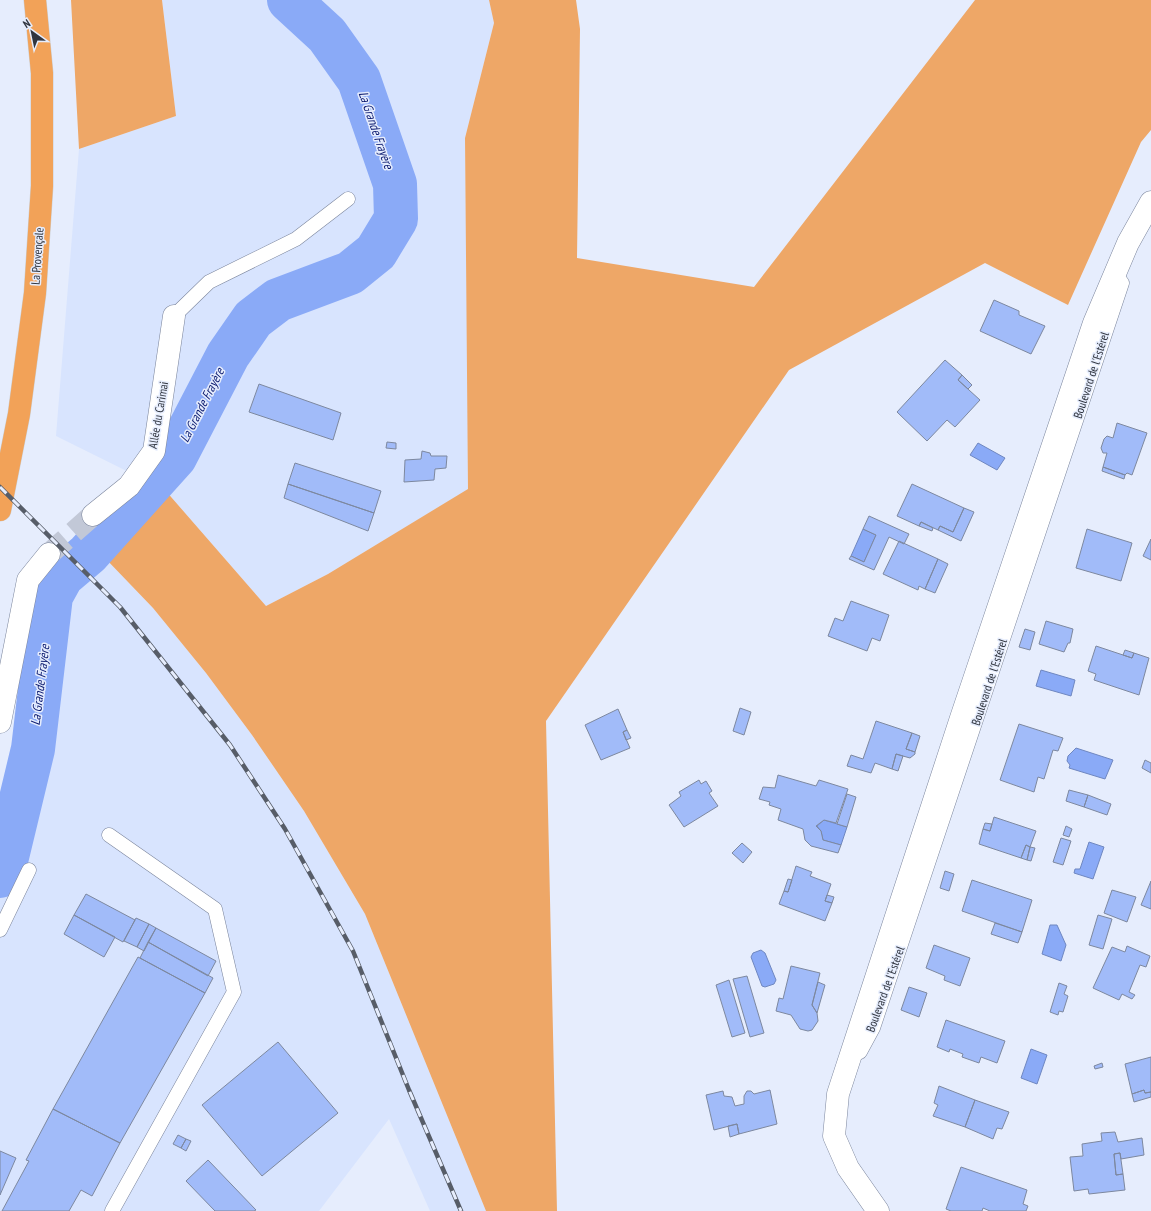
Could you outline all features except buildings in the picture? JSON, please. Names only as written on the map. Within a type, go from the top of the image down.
[{"type":"highway","name":"La Provençale","points":[[0,510],[19,414],[36,278],[42,186],[42,73],[35,0]]},
{"type":"street","name":"Boulevard de l'Estérel","points":[[878,1211],[848,1168],[834,1136],[840,1088],[970,689],[1094,323],[1128,243],[1151,202]]},
{"type":"street","name":"Allée du Carimai","points":[[93,515],[129,486],[154,451],[174,316]]},
{"type":"street","points":[[0,722],[28,580],[49,554]]},
{"type":"lane","points":[[174,316],[209,282],[296,238],[348,199]]},
{"type":"lane","points":[[109,836],[215,909],[234,992],[112,1211]]},
{"type":"lane","points":[[0,930],[29,870]]},
{"type":"shaded area","points":[[71,0],[162,0],[176,116],[79,149]]},
{"type":"shaded area","points":[[162,0],[489,0],[494,23],[465,138],[469,489],[328,574],[266,606],[165,490],[56,436],[79,149],[176,116]]},
{"type":"shaded area","points":[[489,0],[576,0],[580,29],[577,258],[754,287],[975,0],[1151,0],[1151,130],[1141,142],[1068,305],[985,263],[789,370],[546,721],[557,1211],[486,1211],[365,914],[304,811],[252,735],[206,673],[153,608],[104,557],[165,490],[266,606],[328,574],[468,489],[465,138],[494,23]]},
{"type":"shaded area","points":[[104,557],[153,608],[206,673],[252,735],[304,811],[365,914],[486,1211],[430,1211],[389,1119],[319,1211],[0,1211],[0,796],[33,647],[73,590]]},
{"type":"water","points":[[978,443],[1005,458],[997,470],[970,455]]},
{"type":"water","points":[[863,529],[876,535],[864,562],[851,556]]},
{"type":"water","points":[[1041,670],[1075,680],[1071,696],[1036,686]]},
{"type":"water","points":[[1076,748],[1113,760],[1105,779],[1069,768],[1070,765],[1067,761],[1068,756]]},
{"type":"water","points":[[824,820],[847,827],[841,845],[823,840],[821,831],[817,826]]},
{"type":"water","points":[[1089,842],[1104,847],[1093,879],[1074,873],[1075,869],[1080,869]]},
{"type":"water","points":[[1050,925],[1057,925],[1066,945],[1061,961],[1042,954]]},
{"type":"water","points":[[761,950],[765,953],[776,980],[774,984],[765,987],[762,986],[751,957],[753,953]]},
{"type":"water","points":[[1031,1049],[1047,1055],[1037,1084],[1021,1078]]},
{"type":"waterway","name":"La Grande Frayère","points":[[0,876],[5,865],[33,749],[51,596],[62,576],[88,554],[175,457],[228,355],[253,319],[278,300],[350,273],[376,252],[396,219],[395,184],[359,80],[327,35],[289,0]]},
{"type":"tunnel","points":[[49,554],[93,515]]},
{"type":"railway","points":[[0,487],[120,607],[230,745],[285,829],[353,951],[409,1090],[461,1211]]}]
